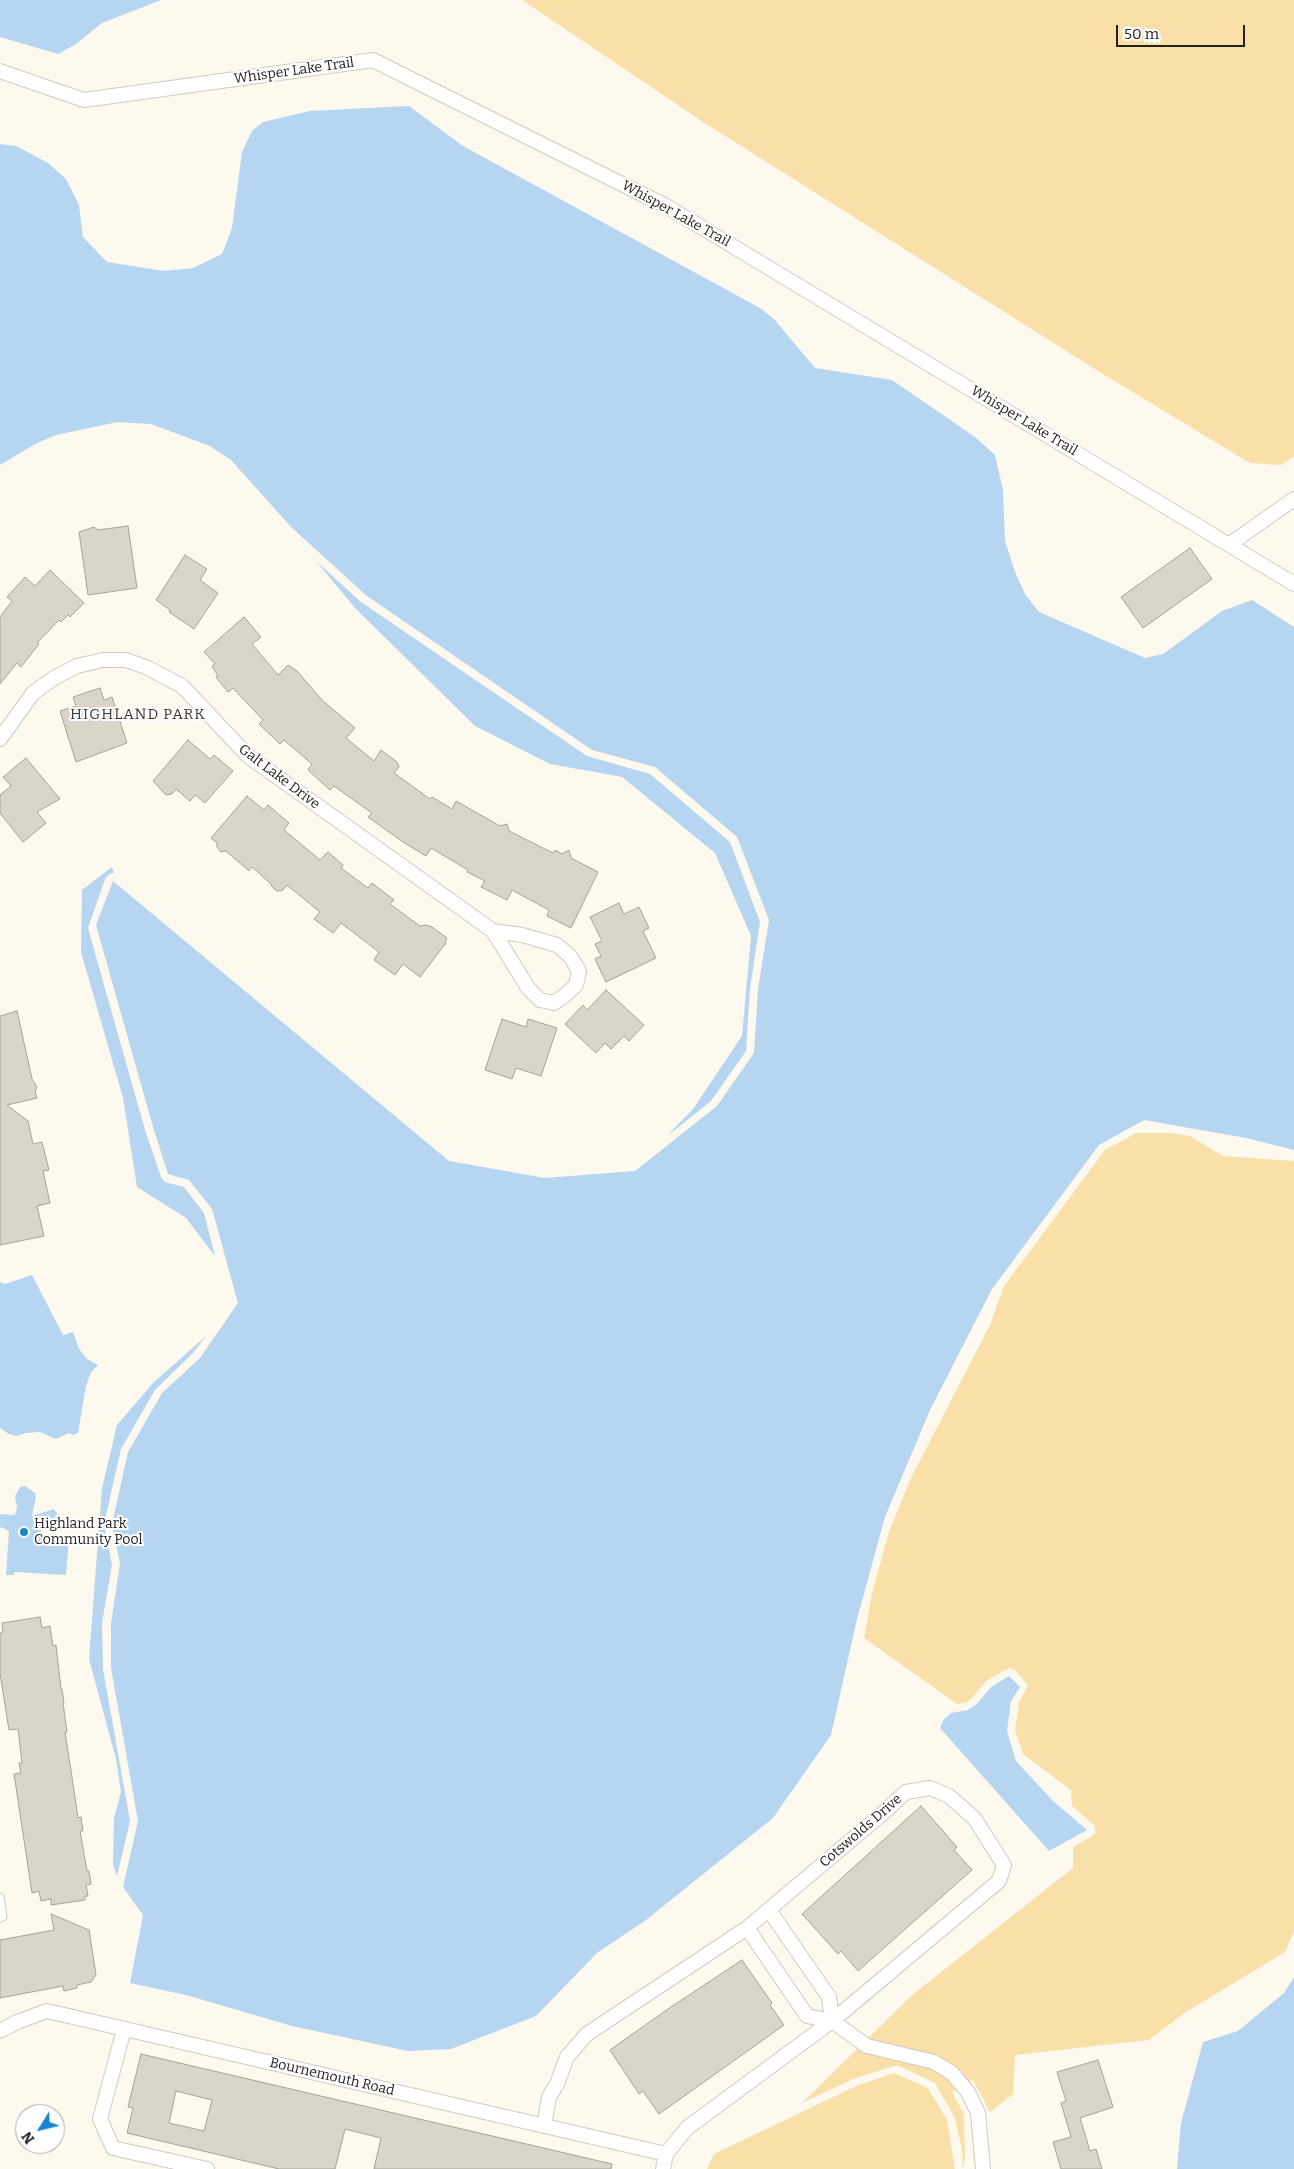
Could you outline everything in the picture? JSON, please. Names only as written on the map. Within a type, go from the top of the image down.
[{"type":"street","name":"Whisper Lake Trail","points":[[0,71],[84,100],[373,60],[666,206],[1294,584]]},
{"type":"street","points":[[1230,544],[1294,499]]},
{"type":"street","name":"Galt Lake Drive","points":[[0,738],[33,693],[54,678],[77,666],[103,660],[126,660],[146,667],[182,686],[248,756],[493,930],[528,988],[540,1000],[554,1003],[576,985],[579,971],[570,956],[557,945],[522,934],[493,930]]},
{"type":"street","name":"Cotswolds Drive","points":[[544,2126],[549,2097],[557,2084],[567,2057],[587,2034],[747,1928],[906,1792],[930,1788],[949,1796],[974,1818],[1004,1865],[999,1881],[832,2021],[687,2128],[666,2154],[663,2169]]},
{"type":"street","points":[[769,1910],[829,1997],[832,2021]]},
{"type":"street","points":[[747,1928],[807,2016],[832,2021],[867,2046],[934,2062],[952,2073],[968,2092],[978,2113],[983,2169]]},
{"type":"street","name":"Bournemouth Road","points":[[0,2031],[17,2022],[47,2011],[666,2154]]},
{"type":"street","points":[[124,2029],[100,2119],[113,2148],[207,2169]]},
{"type":"lane","points":[[0,1897],[3,1918],[0,1918]]},
{"type":"shaded area","points":[[522,0],[1294,0],[1294,456],[1281,465],[1250,463],[1106,376],[703,122]]},
{"type":"shaded area","points":[[1136,1133],[1171,1133],[1190,1136],[1223,1156],[1294,1161],[1294,1931],[1285,1952],[1183,2014],[1149,2040],[1015,2055],[1013,2094],[990,2112],[973,2080],[952,2092],[964,2114],[965,2157],[963,2169],[962,2150],[955,2118],[935,2083],[899,2066],[893,2066],[853,2079],[802,2103],[912,1995],[1073,1868],[1073,1847],[1091,1837],[1095,1833],[1095,1826],[1072,1806],[1071,1790],[1023,1754],[1015,1730],[1019,1703],[1028,1685],[1015,1670],[1010,1668],[986,1681],[973,1697],[965,1703],[957,1704],[864,1638],[872,1593],[889,1532],[911,1478],[990,1325],[1004,1286],[1105,1150]]},
{"type":"shaded area","points":[[894,2073],[928,2088],[947,2120],[955,2169],[707,2169],[714,2154],[856,2086]]},
{"type":"water","points":[[0,0],[161,0],[102,23],[76,44],[58,54],[0,37]]},
{"type":"water","points":[[409,106],[463,146],[760,308],[774,319],[815,368],[892,380],[975,437],[995,455],[1003,490],[1005,541],[1015,572],[1025,594],[1039,612],[1145,658],[1163,654],[1222,611],[1252,600],[1294,627],[1294,1150],[1246,1138],[1144,1120],[1099,1145],[992,1289],[930,1410],[885,1517],[857,1619],[831,1735],[773,1818],[646,1920],[597,1953],[536,2016],[451,2049],[408,2051],[292,2026],[186,1995],[130,1983],[143,1915],[123,1887],[138,1821],[111,1668],[111,1623],[120,1564],[112,1524],[128,1452],[162,1393],[200,1358],[238,1303],[212,1209],[189,1180],[168,1174],[96,925],[113,881],[449,1161],[545,1178],[635,1171],[717,1106],[754,1053],[758,989],[769,920],[737,837],[655,767],[592,750],[367,596],[291,527],[231,460],[210,446],[151,424],[118,422],[56,435],[35,444],[0,465],[0,144],[16,146],[48,163],[66,179],[79,205],[83,237],[107,262],[164,271],[193,268],[222,254],[232,228],[242,152],[252,131],[263,122],[310,111]]},
{"type":"water","points":[[316,561],[361,602],[587,756],[650,774],[730,842],[760,922],[750,989],[746,1051],[711,1101],[666,1137],[693,1109],[742,1036],[751,936],[715,853],[622,777],[550,764],[475,726],[355,608]]},
{"type":"water","points":[[112,867],[114,873],[109,874],[105,879],[88,928],[145,1130],[161,1177],[165,1182],[184,1187],[204,1213],[215,1256],[186,1218],[137,1187],[123,1098],[81,952],[82,890]]},
{"type":"water","points":[[32,1275],[63,1335],[73,1332],[79,1349],[87,1359],[98,1365],[91,1372],[86,1386],[78,1433],[73,1435],[69,1433],[56,1439],[40,1432],[16,1436],[0,1428],[0,1282],[5,1284]]},
{"type":"water","points":[[206,1336],[193,1353],[155,1390],[121,1449],[104,1524],[112,1565],[102,1623],[103,1669],[130,1821],[117,1876],[113,1865],[114,1818],[121,1792],[116,1759],[89,1659],[102,1488],[117,1425],[153,1383]]},
{"type":"water","name":"Highland Park Community Pool","points":[[25,1486],[35,1493],[36,1497],[32,1516],[54,1509],[57,1514],[58,1518],[54,1520],[51,1527],[41,1530],[40,1535],[42,1537],[69,1539],[66,1575],[14,1572],[14,1575],[6,1575],[9,1531],[0,1527],[0,1514],[15,1515],[17,1507],[15,1496],[20,1487]]},
{"type":"water","points":[[1009,1676],[1020,1687],[1011,1701],[1007,1731],[1016,1761],[1053,1801],[1087,1830],[1049,1851],[940,1728],[944,1719],[951,1713],[968,1710],[978,1703],[990,1688]]},
{"type":"water","points":[[1294,1977],[1294,2169],[1177,2169],[1181,2123],[1203,2042],[1238,2031],[1284,1993]]},
{"type":"building","points":[[128,526],[137,588],[88,595],[79,532],[94,527],[98,530]]},
{"type":"building","points":[[1190,548],[1212,579],[1143,628],[1121,597]]},
{"type":"building","points":[[185,555],[207,569],[200,580],[218,593],[194,629],[169,612],[170,610],[156,600]]},
{"type":"building","points":[[50,570],[84,603],[70,617],[68,615],[61,622],[59,620],[37,643],[39,644],[21,667],[17,663],[0,684],[0,617],[12,601],[7,597],[25,577],[35,586]]},
{"type":"building","points":[[244,617],[261,637],[252,644],[278,675],[288,665],[297,671],[323,701],[355,728],[346,738],[374,761],[381,750],[397,762],[399,767],[394,773],[430,799],[432,797],[452,809],[456,801],[500,826],[507,824],[509,831],[553,853],[555,850],[562,854],[569,850],[571,858],[598,872],[571,928],[547,916],[549,910],[512,890],[507,900],[481,887],[485,881],[467,872],[468,870],[431,848],[426,856],[403,842],[368,817],[372,813],[334,786],[330,790],[308,770],[312,764],[284,740],[280,744],[259,724],[263,720],[233,688],[228,692],[216,677],[218,676],[212,666],[215,664],[204,652]]},
{"type":"building","points":[[100,688],[104,700],[112,697],[127,743],[76,762],[60,711],[76,706],[73,697]]},
{"type":"building","points":[[188,740],[210,759],[214,755],[233,771],[205,803],[195,795],[190,801],[176,789],[172,794],[166,795],[153,781]]},
{"type":"building","points":[[26,758],[60,799],[37,812],[46,823],[23,842],[0,813],[0,795],[11,786],[3,777]]},
{"type":"building","points":[[247,796],[264,810],[268,805],[289,823],[284,830],[320,860],[328,852],[343,865],[341,868],[368,888],[372,883],[394,900],[390,904],[420,926],[432,927],[447,938],[446,943],[420,977],[403,964],[395,975],[374,960],[379,952],[341,923],[333,933],[314,919],[320,912],[287,885],[283,890],[277,891],[252,867],[249,871],[226,851],[221,852],[217,847],[217,843],[211,838]]},
{"type":"building","points":[[619,903],[624,914],[639,907],[649,928],[643,931],[656,958],[606,982],[595,959],[601,956],[595,944],[602,941],[590,917]]},
{"type":"building","points":[[606,990],[644,1025],[629,1041],[624,1036],[611,1049],[605,1043],[596,1053],[565,1024],[583,1005],[587,1010]]},
{"type":"building","points":[[17,1011],[32,1079],[37,1087],[35,1091],[37,1098],[7,1105],[28,1121],[33,1144],[42,1142],[49,1170],[43,1171],[50,1203],[37,1206],[44,1236],[0,1245],[0,1016]]},
{"type":"building","points":[[502,1019],[526,1027],[528,1019],[557,1028],[541,1076],[516,1068],[512,1079],[485,1070]]},
{"type":"building","points":[[40,1617],[42,1628],[50,1626],[53,1646],[56,1645],[67,1732],[65,1732],[78,1818],[81,1817],[83,1831],[80,1831],[91,1884],[86,1885],[88,1896],[85,1896],[85,1900],[51,1905],[51,1899],[41,1901],[39,1891],[32,1893],[14,1774],[21,1773],[19,1763],[22,1763],[18,1729],[9,1730],[0,1673],[0,1633],[3,1633],[2,1623]]},
{"type":"building","points":[[921,1806],[957,1847],[954,1850],[972,1870],[858,1971],[841,1951],[838,1954],[802,1914]]},
{"type":"building","points":[[51,1914],[89,1930],[96,1975],[91,1982],[77,1985],[77,1988],[64,1991],[63,1986],[0,1998],[0,1940],[54,1930]]},
{"type":"building","points":[[742,1960],[772,2003],[770,2005],[784,2025],[659,2114],[643,2091],[639,2094],[610,2050]]},
{"type":"building","points":[[141,2054],[612,2164],[611,2169],[374,2169],[381,2138],[345,2129],[335,2169],[279,2169],[127,2133],[133,2108],[128,2107]],"holes":[[[176,2091],[212,2100],[204,2131],[169,2123]]]},
{"type":"building","points":[[1098,2060],[1113,2107],[1080,2118],[1090,2151],[1096,2149],[1102,2169],[1061,2169],[1053,2142],[1071,2137],[1061,2103],[1066,2101],[1057,2072]]},
{"type":"place","name":"Highland Park Community Pool","points":[[24,1532]]},
{"type":"district","name":"HIGHLAND PARK","points":[[138,715]]}]
